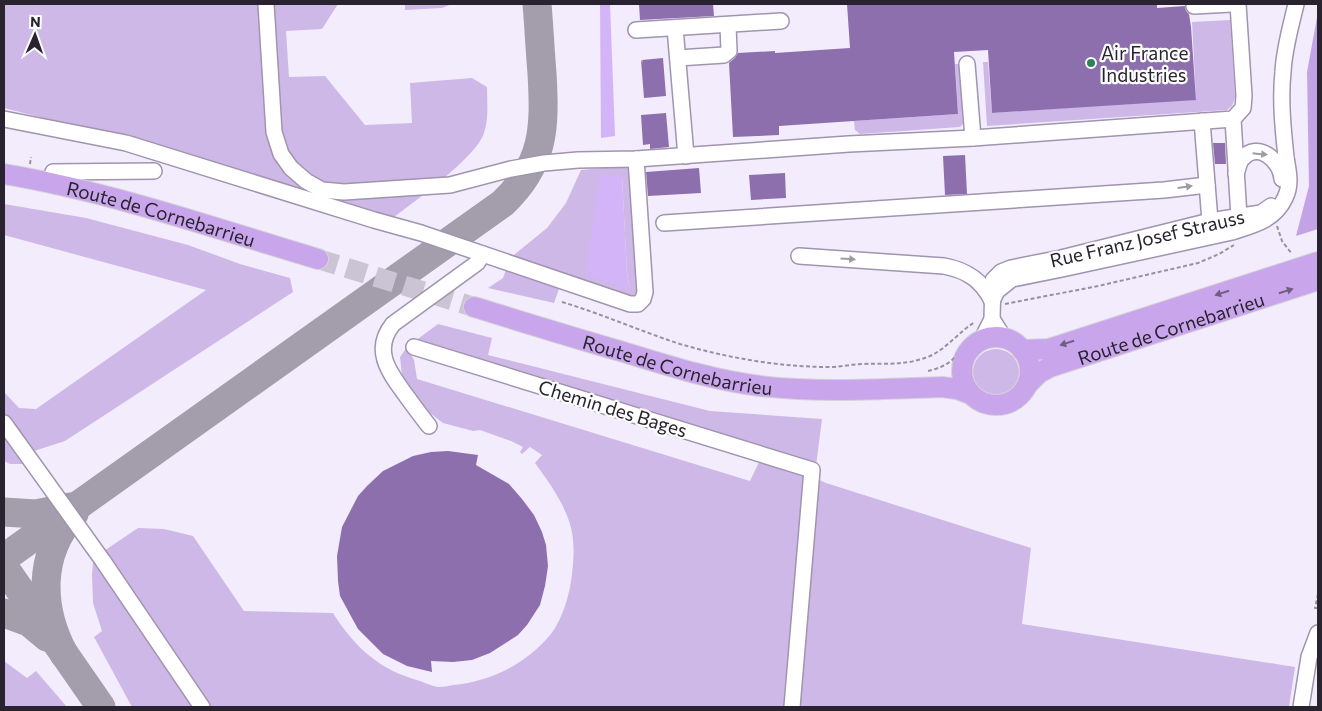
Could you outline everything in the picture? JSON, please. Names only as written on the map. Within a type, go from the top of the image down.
[{"type":"main road","name":"Route de Cornebarrieu","points":[[4,174],[64,185],[107,196],[318,259]]},
{"type":"main road","name":"Route de Cornebarrieu","points":[[1022,350],[1049,349],[1318,262]]},
{"type":"main road","name":"Route de Cornebarrieu","points":[[1028,384],[1039,372],[1050,367],[1318,280]]},
{"type":"main road","name":"Route de Cornebarrieu","points":[[474,307],[686,371],[760,386],[846,391],[942,387],[958,389],[970,394]]},
{"type":"main road","points":[[992,338],[1004,338],[1022,350],[1030,366],[1030,375],[1028,384],[1017,398],[1001,405],[990,405],[979,401],[964,386],[962,367],[965,356],[972,347],[981,341],[992,338]]},
{"type":"main road","name":"Route de Cornebarrieu","points":[[888,389],[940,375],[954,368],[965,356]]},
{"type":"street","points":[[266,4],[274,132],[281,154],[291,168],[306,181],[322,190],[344,192],[450,185],[511,169],[544,163],[578,160],[636,160],[1233,119],[1243,108],[1244,96],[1238,4]]},
{"type":"street","points":[[1194,6],[1232,4]]},
{"type":"street","name":"Rue Franz Josef Strauss","points":[[981,341],[984,320],[997,291],[1012,279],[1232,232],[1267,220],[1282,204],[1286,196],[1290,175],[1286,158],[1282,99],[1283,71],[1296,4]]},
{"type":"street","points":[[636,30],[782,21]]},
{"type":"street","points":[[678,58],[724,56],[729,51],[728,25]]},
{"type":"street","points":[[675,28],[686,156]]},
{"type":"street","points":[[967,64],[973,138]]},
{"type":"street","points":[[4,119],[126,143],[374,220],[420,232],[630,304],[638,304],[643,299],[645,292],[636,160]]},
{"type":"street","points":[[1232,232],[1239,217],[1233,119]]},
{"type":"street","points":[[1202,121],[1210,221]]},
{"type":"street","points":[[1236,175],[1241,160],[1248,154],[1257,152],[1269,155],[1281,170],[1282,179]]},
{"type":"street","name":"Rue Franz Josef Strauss","points":[[992,301],[993,280],[1001,272],[1012,268],[1070,256],[1210,221],[1261,213],[1279,195],[1286,158]]},
{"type":"street","points":[[53,172],[154,171]]},
{"type":"street","points":[[664,223],[1164,190],[1207,185]]},
{"type":"street","points":[[429,426],[389,372],[384,359],[383,345],[386,332],[393,324],[477,264],[483,254]]},
{"type":"street","points":[[799,256],[957,268],[986,287],[992,301]]},
{"type":"street","points":[[984,320],[1004,338]]},
{"type":"street","name":"Chemin des Bages","points":[[414,347],[812,470],[792,707]]},
{"type":"street","points":[[4,423],[103,561],[202,707]]},
{"type":"street","points":[[1301,707],[1309,657],[1318,633]]},
{"type":"path","points":[[1276,222],[1282,241],[1293,255]]},
{"type":"path","points":[[562,302],[682,344],[755,360],[838,367],[864,364],[887,365],[910,362],[932,355],[967,326],[984,320]]},
{"type":"path","points":[[921,373],[937,369]]},
{"type":"path","points":[[1318,594],[1315,608],[1318,608]]},
{"type":"shaded area","points":[[4,4],[338,4],[322,29],[286,31],[289,77],[325,76],[365,125],[412,123],[410,83],[472,78],[487,87],[486,127],[479,143],[457,167],[389,221],[126,139],[4,108]]},
{"type":"shaded area","points":[[405,4],[452,4],[442,8],[405,10]]},
{"type":"shaded area","points":[[600,4],[610,4],[615,136],[601,138]]},
{"type":"shaded area","points":[[1318,12],[1318,229],[1296,236],[1309,186],[1307,72]]},
{"type":"shaded area","points":[[1230,20],[1235,97],[1232,106],[1227,110],[987,126],[983,62],[988,62],[992,113],[1196,99],[1192,22]]},
{"type":"shaded area","points":[[955,64],[960,64],[963,124],[960,127],[860,134],[855,130],[854,121],[958,114]]},
{"type":"shaded area","points":[[633,165],[638,299],[509,259],[547,228],[566,203],[581,170]],"holes":[[[601,175],[622,176],[627,273],[630,290],[596,211]]]},
{"type":"shaded area","points":[[600,175],[622,175],[627,273],[630,290],[586,274]]},
{"type":"shaded area","points":[[4,204],[86,218],[188,245],[240,264],[290,278],[293,292],[65,441],[31,452],[4,415],[4,392],[19,408],[36,409],[206,290],[4,235]]},
{"type":"shaded area","points":[[507,267],[560,286],[554,303],[488,288],[503,278]]},
{"type":"shaded area","points":[[438,324],[492,338],[488,355],[710,411],[822,419],[816,466],[415,341]]},
{"type":"shaded area","points":[[407,347],[414,360],[417,379],[750,481],[760,460],[798,470],[826,483],[1031,548],[1022,624],[1295,667],[1289,707],[132,707],[94,637],[102,631],[93,603],[92,575],[93,563],[104,551],[138,528],[164,529],[193,536],[244,611],[333,613],[350,637],[381,664],[393,671],[436,687],[467,683],[494,675],[531,654],[551,634],[559,621],[568,597],[574,548],[571,527],[563,506],[535,463],[542,455],[530,447],[522,454],[520,452],[523,447],[511,441],[480,430],[473,431],[443,423],[422,407],[402,376],[400,357]]},
{"type":"shaded area","points":[[991,349],[1001,349],[1015,359],[1019,372],[1015,385],[1009,391],[1001,395],[991,395],[977,385],[973,377],[973,367],[983,353]]},
{"type":"shaded area","points":[[4,430],[28,464],[10,464],[4,461]]},
{"type":"shaded area","points":[[4,661],[27,678],[36,671],[67,707],[4,707]]},
{"type":"building","points":[[639,4],[713,4],[714,16],[640,20]]},
{"type":"building","name":"Air France Industries","points":[[847,4],[1157,4],[1157,8],[1185,6],[1189,14],[1191,27],[1196,100],[992,113],[988,50],[954,52],[958,114],[779,126],[779,135],[733,137],[729,63],[738,53],[775,51],[775,53],[850,48]]},
{"type":"building","points":[[663,58],[666,96],[644,98],[641,60],[643,63],[642,60]]},
{"type":"building","points":[[666,113],[669,147],[650,149],[650,144],[643,145],[641,115]]},
{"type":"building","points":[[1213,143],[1225,143],[1226,164],[1215,164]]},
{"type":"building","points":[[965,155],[967,194],[945,195],[943,156]]},
{"type":"building","points":[[699,168],[701,193],[648,196],[646,172]]},
{"type":"building","points":[[785,173],[786,198],[751,200],[749,175]]},
{"type":"building","points":[[448,451],[478,455],[476,465],[509,484],[534,515],[546,545],[548,566],[540,605],[518,635],[490,653],[472,660],[453,662],[431,661],[432,672],[407,666],[383,654],[358,629],[340,596],[337,556],[342,527],[358,496],[367,486],[383,471],[413,456]]},
{"type":"taxiway","points":[[4,558],[503,203],[517,188],[535,159],[542,127],[543,92],[537,4]]},
{"type":"taxiway","points":[[4,512],[36,514],[70,507]]},
{"type":"taxiway","points":[[64,654],[50,619],[46,582],[48,564],[53,547],[62,530],[74,514]]},
{"type":"taxiway","points":[[4,567],[101,707]]},
{"type":"taxiway","points":[[4,613],[29,622],[47,637]]},
{"type":"tunnel","points":[[318,259],[474,307]]},
{"type":"place","name":"Air France Industries","points":[[1091,63]]}]
